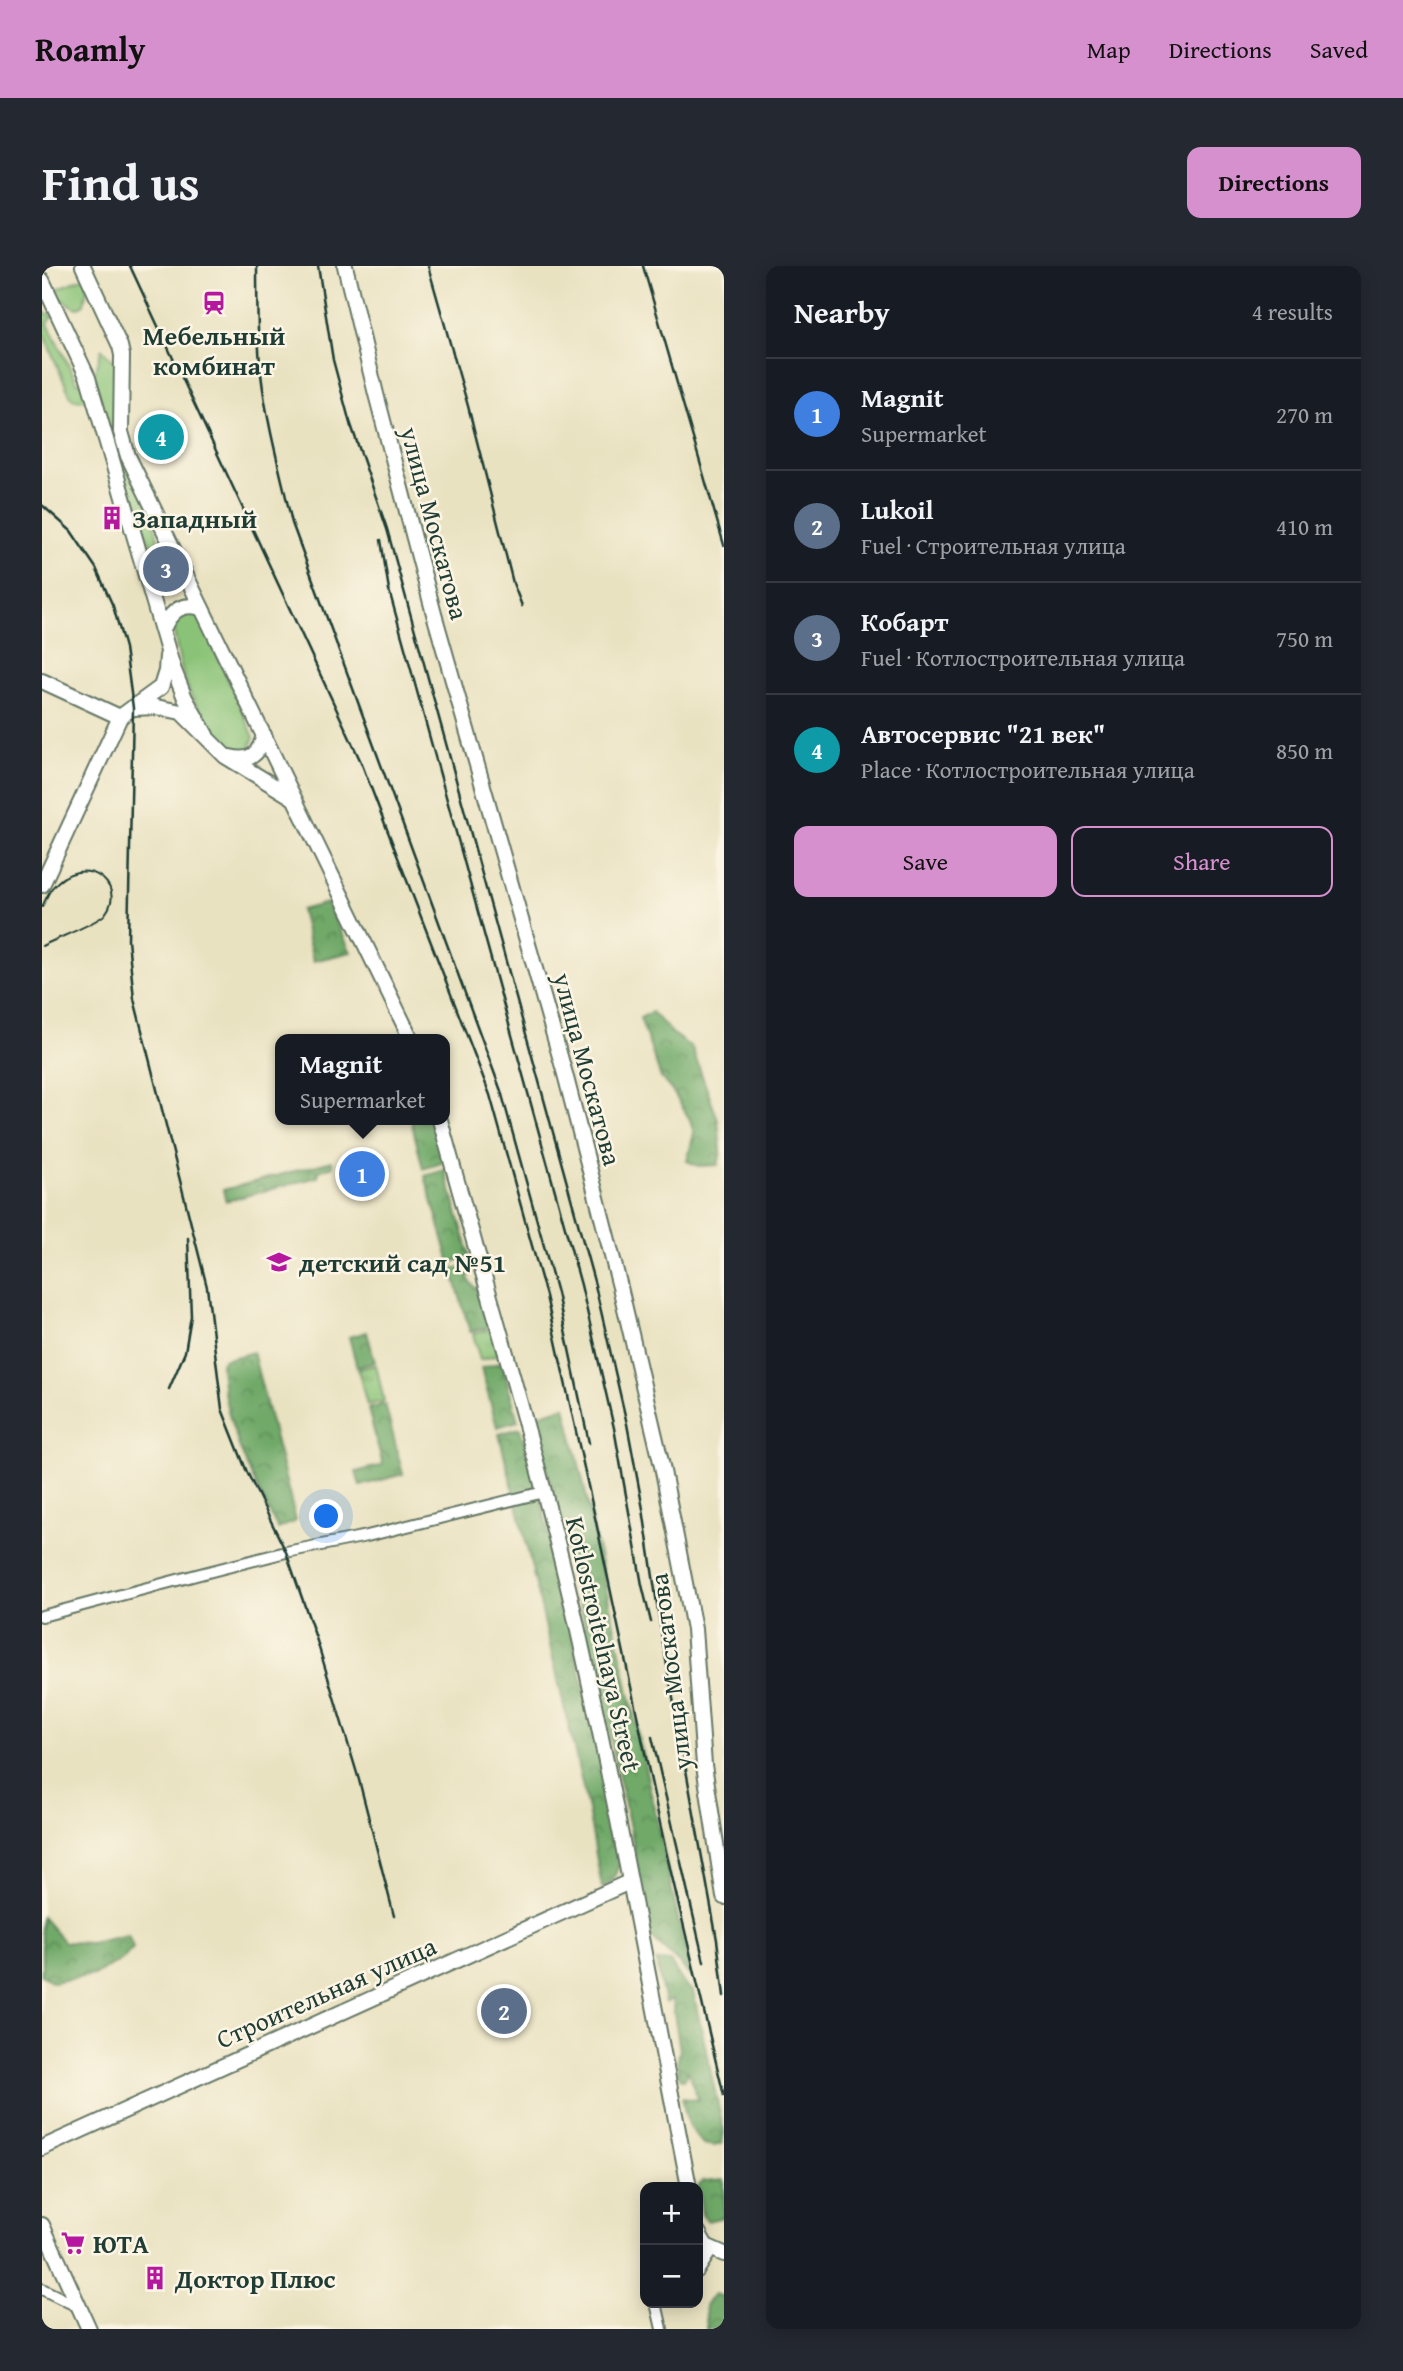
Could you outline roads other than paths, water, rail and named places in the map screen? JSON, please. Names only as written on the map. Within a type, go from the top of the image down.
[{"type":"main road","points":[[83,266],[120,346],[121,432],[128,456],[409,1034]]},
{"type":"main road","name":"улица Москатова","points":[[345,266],[434,614],[565,1074],[620,1287],[659,1454],[694,1629],[705,1765],[724,1897]]},
{"type":"main road","points":[[42,280],[88,378],[168,647],[185,698],[206,735]]},
{"type":"main road","points":[[163,629],[172,613],[180,607],[191,605],[201,608]]},
{"type":"main road","points":[[42,885],[120,717],[161,687],[166,671],[168,647]]},
{"type":"main road","points":[[42,681],[120,717]]},
{"type":"main road","points":[[133,708],[156,707],[181,712],[225,756],[294,797]]},
{"type":"main road","points":[[225,756],[250,758],[260,750],[264,736]]},
{"type":"main road","name":"Kotlostroitelnaya Street","points":[[441,1125],[544,1492],[572,1603],[688,2182]]},
{"type":"main road","name":"Строительная улица","points":[[42,2148],[629,1882]]},
{"type":"main road","points":[[42,2225],[89,2329]]},
{"type":"main road","points":[[703,2243],[718,2252]]},
{"type":"street","points":[[42,1616],[273,1555],[367,1536],[544,1492]]},
{"type":"street","points":[[703,2267],[718,2252]]},
{"type":"street","points":[[42,2289],[79,2307]]},
{"type":"street","points":[[657,2308],[662,2329]]},
{"type":"tram line","points":[[42,907],[52,888],[64,877],[76,872],[99,876],[107,883],[111,892],[111,903],[101,918],[42,946]]},
{"type":"railway","points":[[130,266],[361,762],[490,1095],[546,1296],[665,1847],[724,2096]]},
{"type":"railway","points":[[257,266],[261,374],[292,523],[501,1091],[557,1293],[589,1443]]},
{"type":"railway","points":[[318,266],[333,360],[351,427]]},
{"type":"railway","points":[[428,266],[468,406],[513,583],[522,606]]},
{"type":"railway","points":[[643,266],[724,545]]},
{"type":"railway","points":[[349,419],[387,529],[595,1285],[627,1424],[643,1509],[662,1638],[717,1940],[724,1996]]},
{"type":"railway","points":[[42,505],[71,531],[96,568],[113,606],[125,648],[133,708],[128,940],[134,999],[207,1287],[222,1409],[247,1472],[286,1552],[317,1641],[359,1780],[394,1916]]},
{"type":"railway","points":[[381,540],[389,590],[581,1285],[614,1428],[651,1622]]},
{"type":"railway","points":[[169,1389],[185,1352],[191,1316],[188,1238]]},
{"type":"railway","points":[[652,1737],[704,1962]]},
{"type":"place","name":"Мебельный комбинат","points":[[214,303]]},
{"type":"place","name":"Автосервис \"21 век\"","points":[[161,437]]},
{"type":"place","name":"Западный","points":[[112,518]]},
{"type":"place","name":"Кобарт","points":[[166,569]]},
{"type":"place","name":"Magnit","points":[[362,1174]]},
{"type":"place","name":"детский сад №51","points":[[279,1262]]},
{"type":"place","name":"Lukoil","points":[[504,2011]]},
{"type":"place","name":"ЮТА","points":[[73,2243]]},
{"type":"place","name":"Доктор Плюс","points":[[155,2278]]}]
